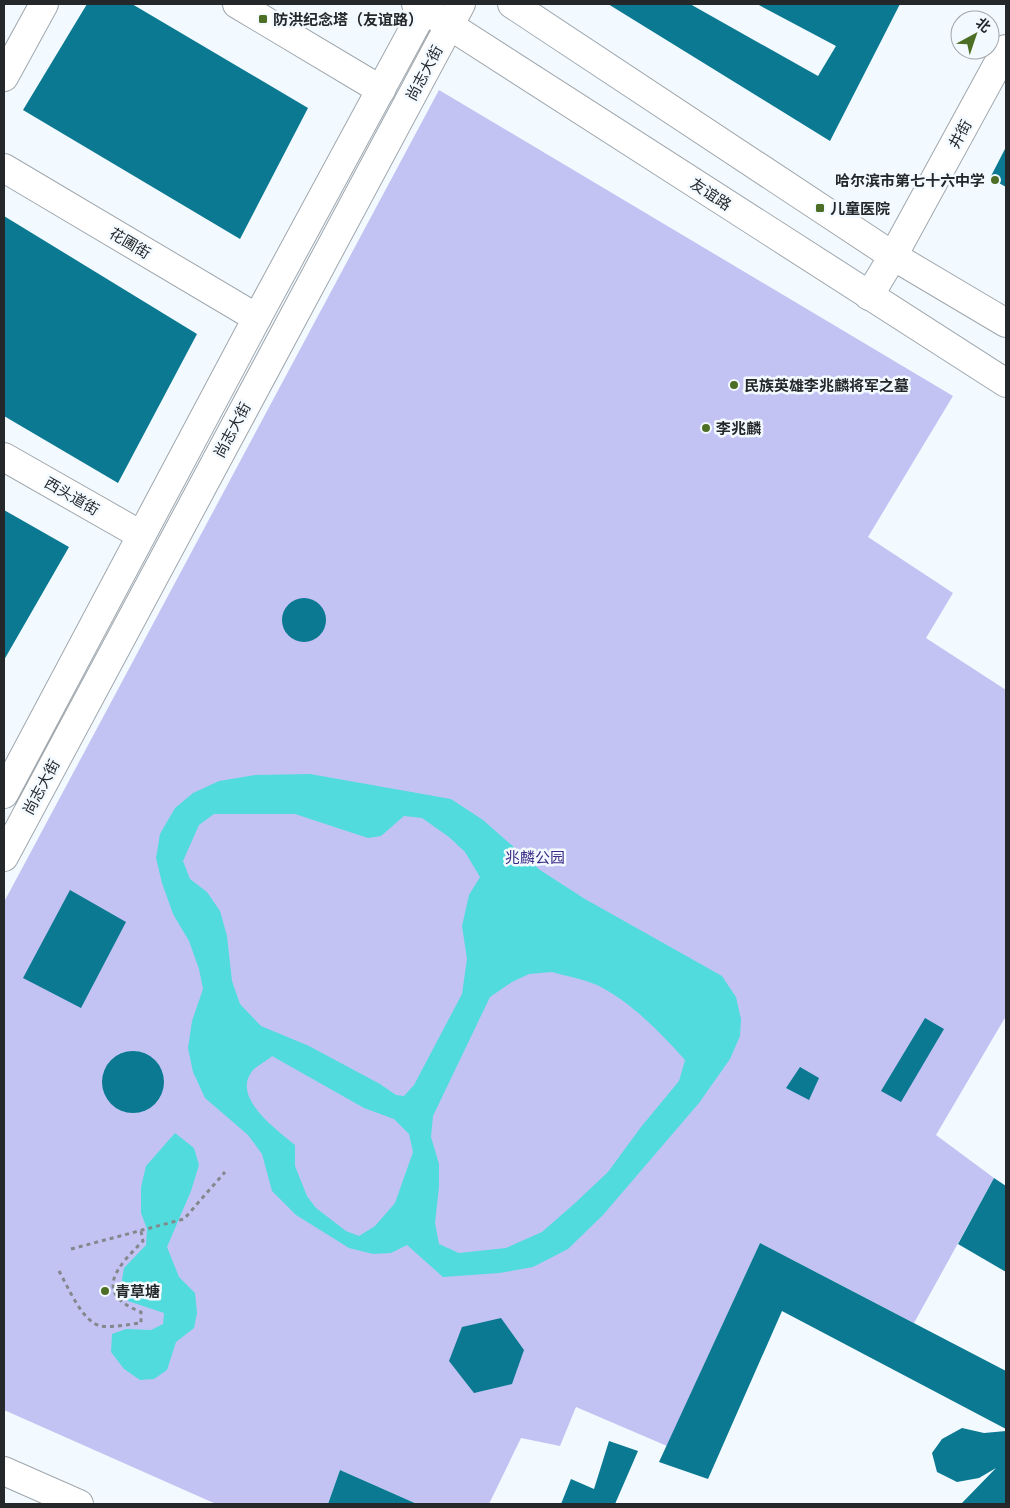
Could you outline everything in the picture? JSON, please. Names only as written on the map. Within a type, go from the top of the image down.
[{"type":"main road","points":[[4,77],[44,4]]},
{"type":"main road","points":[[237,4],[381,90]]},
{"type":"main road","points":[[512,4],[893,256],[1006,323]]},
{"type":"main road","name":"尚志大街","points":[[4,794],[11,762],[141,535],[381,90],[422,5]]},
{"type":"main road","name":"友谊路","points":[[422,5],[455,14],[869,296],[1006,383]]},
{"type":"main road","name":"尚志大街","points":[[4,856],[455,14]]},
{"type":"main road","name":"井街","points":[[869,296],[893,256],[1006,50]]},
{"type":"main road","name":"花圃街","points":[[4,168],[257,318]]},
{"type":"main road","name":"西头道街","points":[[4,457],[141,535]]},
{"type":"main road","points":[[4,1471],[78,1504]]},
{"type":"path","points":[[71,1250],[184,1219],[225,1172]]},
{"type":"path","points":[[59,1271],[77,1304],[92,1323],[102,1326],[141,1323],[142,1312],[131,1308],[117,1296],[112,1283],[114,1273],[143,1241],[143,1230]]},
{"type":"green space","name":"兆麟公园","points":[[439,90],[953,396],[868,537],[953,593],[926,638],[1006,690],[1006,1016],[936,1135],[994,1178],[914,1323],[760,1243],[667,1446],[576,1407],[560,1446],[521,1438],[489,1504],[417,1504],[340,1470],[328,1504],[216,1504],[4,1410],[4,902]]},
{"type":"shaded area","points":[[310,774],[451,799],[483,820],[540,870],[585,899],[722,976],[736,997],[741,1019],[740,1036],[730,1059],[699,1103],[603,1215],[568,1249],[533,1267],[500,1273],[443,1277],[407,1245],[391,1253],[373,1254],[349,1248],[296,1215],[272,1191],[262,1154],[248,1135],[205,1098],[193,1072],[188,1048],[192,1021],[203,989],[199,969],[189,941],[173,914],[162,883],[156,858],[160,834],[175,808],[193,793],[219,781],[255,775]],"holes":[[[214,814],[295,814],[368,838],[381,836],[404,816],[422,818],[449,837],[465,852],[480,877],[469,895],[462,926],[467,959],[462,994],[414,1085],[404,1096],[396,1095],[380,1084],[309,1046],[261,1026],[240,1004],[232,981],[227,936],[220,911],[207,892],[190,879],[183,861],[199,825]],[[552,972],[597,985],[621,1000],[644,1018],[685,1060],[679,1081],[641,1127],[608,1172],[542,1232],[506,1248],[459,1253],[439,1244],[435,1223],[439,1187],[439,1164],[431,1137],[433,1116],[490,997],[512,982],[529,974]],[[272,1056],[364,1108],[394,1119],[409,1134],[413,1152],[395,1203],[375,1226],[359,1236],[346,1231],[316,1208],[307,1196],[295,1166],[295,1145],[268,1122],[251,1102],[247,1091],[247,1080],[253,1070]]]},
{"type":"shaded area","name":"青草塘","points":[[175,1133],[194,1148],[199,1165],[191,1191],[167,1247],[179,1277],[195,1293],[197,1313],[194,1328],[176,1342],[167,1370],[154,1379],[140,1380],[124,1369],[111,1352],[112,1334],[126,1329],[151,1330],[163,1324],[164,1313],[128,1301],[121,1285],[124,1268],[146,1245],[147,1229],[141,1213],[141,1187],[146,1166]]},
{"type":"building","points":[[87,4],[132,4],[308,108],[240,239],[23,110]]},
{"type":"building","points":[[608,4],[690,4],[818,76],[836,46],[757,4],[900,4],[830,141]]},
{"type":"building","points":[[1006,147],[1006,187],[990,178]]},
{"type":"building","points":[[4,216],[197,334],[118,483],[4,416]]},
{"type":"building","points":[[4,510],[69,547],[4,660]]},
{"type":"building","points":[[308,598],[320,604],[325,611],[325,629],[320,636],[313,641],[300,642],[292,639],[285,632],[282,616],[285,608],[292,601]]},
{"type":"building","points":[[70,890],[126,922],[81,1008],[23,978]]},
{"type":"building","points":[[925,1018],[944,1029],[901,1102],[881,1091]]},
{"type":"building","points":[[133,1051],[150,1056],[155,1060],[159,1065],[164,1082],[159,1099],[155,1104],[150,1108],[133,1113],[116,1108],[111,1104],[107,1099],[102,1082],[107,1065],[111,1060],[116,1056]]},
{"type":"building","points":[[800,1067],[819,1078],[809,1100],[786,1088]]},
{"type":"building","points":[[994,1178],[1006,1186],[1006,1272],[958,1244]]},
{"type":"building","points":[[760,1243],[1006,1371],[1006,1429],[782,1311],[708,1479],[659,1462]]},
{"type":"building","points":[[501,1318],[524,1350],[512,1384],[474,1393],[449,1361],[462,1327]]},
{"type":"building","points":[[962,1428],[984,1433],[1006,1431],[1006,1504],[961,1504],[996,1468],[979,1478],[957,1482],[937,1472],[932,1453],[942,1439]]},
{"type":"building","points":[[609,1441],[638,1451],[615,1504],[561,1504],[571,1479],[594,1489]]},
{"type":"building","points":[[340,1470],[417,1504],[328,1504]]},
{"type":"place","name":"防洪纪念塔（友谊路）","points":[[263,19]]},
{"type":"place","name":"哈尔滨市第七十六中学","points":[[995,180]]},
{"type":"place","name":"儿童医院","points":[[820,208]]},
{"type":"place","name":"民族英雄李兆麟将军之墓","points":[[734,385]]},
{"type":"place","name":"李兆麟","points":[[706,428]]},
{"type":"place","name":"青草塘","points":[[105,1291]]}]
